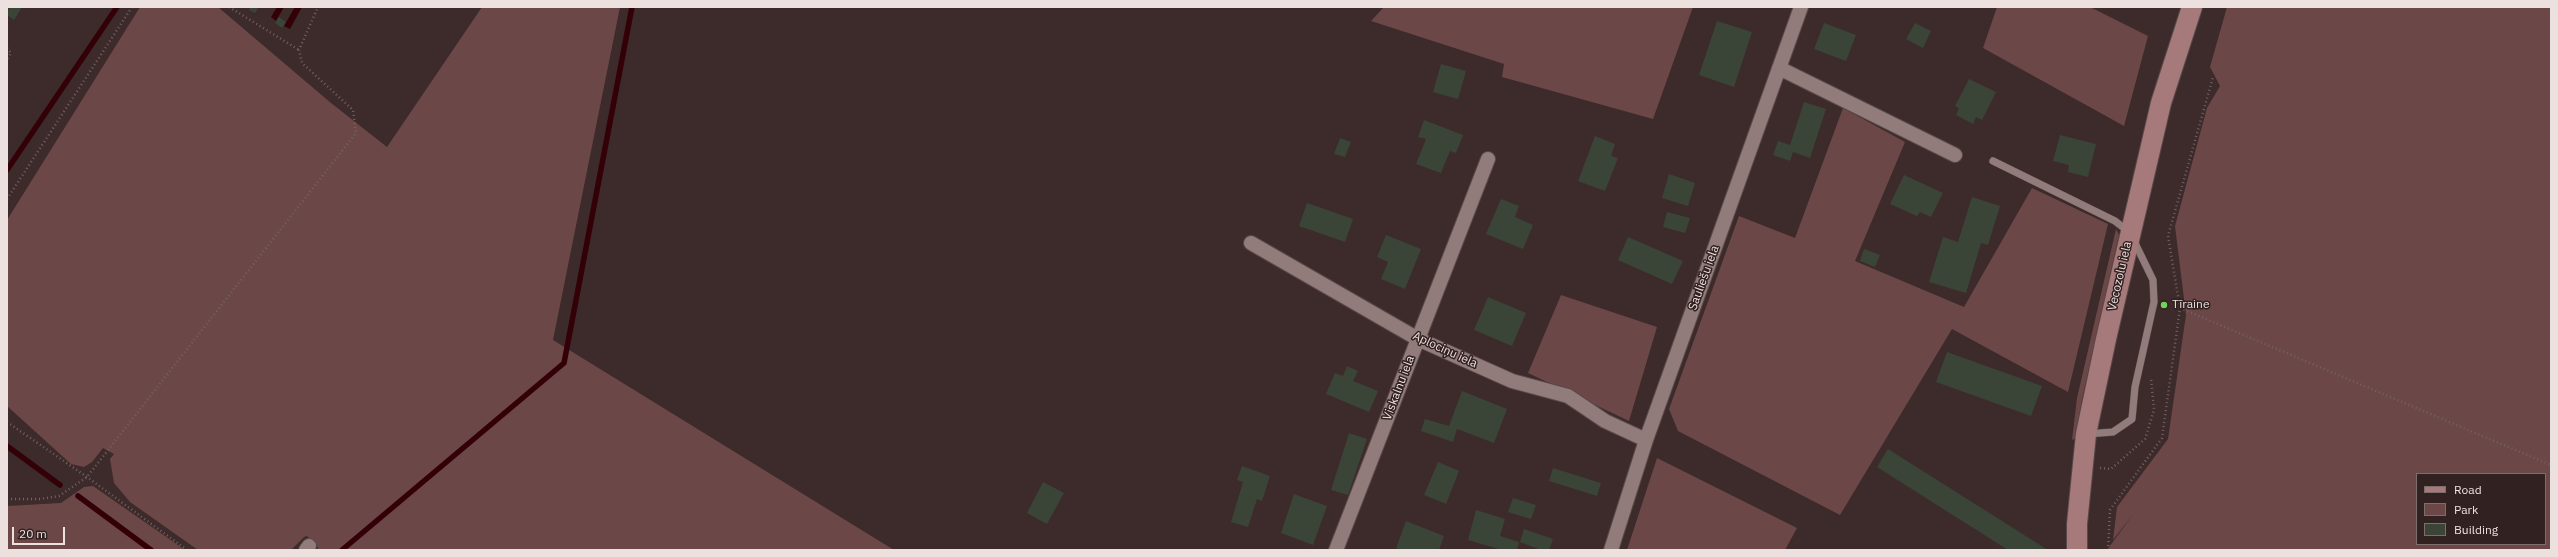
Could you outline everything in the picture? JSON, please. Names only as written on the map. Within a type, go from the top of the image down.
[{"type":"street","name":"Sauliešu iela","points":[[1611,550],[1646,440],[1802,7]]},
{"type":"street","name":"Vecozolu iela","points":[[2077,550],[2077,524],[2086,434],[2130,232],[2161,104],[2192,7]]},
{"type":"street","points":[[1779,68],[1955,155]]},
{"type":"street","name":"Viskalnu iela","points":[[1336,550],[1488,159]]},
{"type":"street","name":"Aplociņu iela","points":[[1251,243],[1418,339],[1512,381],[1568,396],[1605,421],[1646,440]]},
{"type":"lane","points":[[1993,161],[2115,222],[2130,232],[2153,280],[2154,302],[2135,387],[2132,419],[2113,432],[2086,434]]},
{"type":"path","points":[[7,199],[132,7]]},
{"type":"path","points":[[229,7],[299,50]]},
{"type":"path","points":[[7,499],[59,496],[88,477],[264,249],[356,133],[353,110],[302,63],[299,50],[318,7]]},
{"type":"path","points":[[7,48],[11,53],[7,59]]},
{"type":"path","points":[[2108,550],[2110,510],[2162,438],[2180,308],[2168,236],[2213,77]]},
{"type":"path","points":[[2180,308],[2551,465]]},
{"type":"path","points":[[7,422],[88,477],[187,550]]},
{"type":"green space","points":[[140,7],[218,7],[331,103],[387,147],[482,7],[620,7],[553,340],[894,550],[317,550],[318,547],[307,536],[304,537],[291,550],[198,550],[130,502],[114,483],[110,459],[114,454],[103,448],[92,462],[84,467],[71,464],[7,406],[7,220]]},
{"type":"green space","points":[[1384,7],[1693,7],[1653,119],[1502,77],[1504,64],[1371,21]]},
{"type":"green space","points":[[1997,7],[2090,7],[2148,36],[2124,126],[1983,48]]},
{"type":"green space","points":[[2227,7],[2551,7],[2551,550],[2107,550],[2134,513],[2113,540],[2117,507],[2168,439],[2186,315],[2175,226],[2207,108],[2220,86],[2210,67]]},
{"type":"green space","points":[[1843,108],[1905,142],[1855,261],[1964,307],[2032,188],[2108,224],[2068,392],[1952,329],[1840,515],[1678,431],[1669,409],[1739,216],[1795,238]]},
{"type":"green space","points":[[2116,229],[2119,235],[2082,399],[2076,438],[2072,440],[2077,398]]},
{"type":"green space","points":[[1561,295],[1657,327],[1629,421],[1528,373]]},
{"type":"green space","points":[[1657,458],[1797,528],[1785,550],[1627,550]]},
{"type":"green space","points":[[93,486],[185,550],[7,550],[7,506],[61,503],[84,487]]},
{"type":"shaded area","points":[[277,7],[284,7],[276,21],[271,17]]},
{"type":"shaded area","points":[[295,7],[302,7],[290,29],[284,26]]},
{"type":"building","points":[[9,7],[22,7],[14,20],[7,15]]},
{"type":"building","points":[[250,7],[258,8],[255,13],[249,10]]},
{"type":"building","points":[[279,17],[286,22],[282,28],[275,23]]},
{"type":"building","points":[[1717,21],[1752,32],[1734,87],[1699,75]]},
{"type":"building","points":[[1824,23],[1856,35],[1846,61],[1814,49]]},
{"type":"building","points":[[1915,23],[1931,31],[1923,48],[1906,39]]},
{"type":"building","points":[[1441,64],[1466,71],[1458,99],[1433,92]]},
{"type":"building","points":[[1969,79],[1996,92],[1982,120],[1976,117],[1973,124],[1956,115],[1959,108],[1955,106]]},
{"type":"building","points":[[1804,102],[1826,109],[1810,158],[1793,152],[1790,161],[1773,155],[1778,141],[1790,145]]},
{"type":"building","points":[[1424,120],[1463,135],[1456,153],[1450,151],[1441,173],[1416,164],[1426,139],[1418,137]]},
{"type":"building","points":[[2060,135],[2096,144],[2088,177],[2068,172],[2069,165],[2053,161]]},
{"type":"building","points":[[1595,136],[1615,144],[1611,156],[1618,158],[1605,191],[1578,181]]},
{"type":"building","points":[[1340,138],[1351,142],[1345,157],[1334,154]]},
{"type":"building","points":[[1669,174],[1695,183],[1688,206],[1662,198]]},
{"type":"building","points":[[1904,175],[1943,193],[1931,217],[1920,212],[1917,216],[1890,204]]},
{"type":"building","points":[[1972,197],[2000,206],[1988,245],[1981,243],[1966,293],[1929,282],[1943,237],[1958,242]]},
{"type":"building","points":[[1501,199],[1519,206],[1515,217],[1533,225],[1523,249],[1486,234]]},
{"type":"building","points":[[1307,203],[1353,219],[1345,242],[1299,226]]},
{"type":"building","points":[[1667,212],[1690,218],[1685,233],[1663,227]]},
{"type":"building","points":[[1386,235],[1421,249],[1405,289],[1381,279],[1388,262],[1377,257]]},
{"type":"building","points":[[1628,237],[1683,261],[1672,284],[1618,260]]},
{"type":"building","points":[[1864,249],[1880,255],[1875,267],[1860,261]]},
{"type":"building","points":[[1488,297],[1526,313],[1512,346],[1474,330]]},
{"type":"building","points":[[1947,352],[2042,386],[2031,416],[1936,382]]},
{"type":"building","points":[[1347,366],[1358,371],[1353,381],[1378,391],[1369,412],[1326,394],[1335,373],[1343,376]]},
{"type":"building","points":[[1462,391],[1507,409],[1494,443],[1457,429],[1453,442],[1421,431],[1425,419],[1449,426]]},
{"type":"building","points":[[1349,433],[1367,439],[1348,495],[1331,490]]},
{"type":"building","points":[[1888,449],[2048,550],[2008,550],[1877,467]]},
{"type":"building","points":[[1438,462],[1459,471],[1446,504],[1424,495]]},
{"type":"building","points":[[1242,466],[1270,476],[1262,501],[1257,499],[1248,527],[1231,522],[1243,482],[1237,480]]},
{"type":"building","points":[[1553,468],[1601,483],[1597,496],[1549,481]]},
{"type":"building","points":[[1043,482],[1064,493],[1047,524],[1027,513]]},
{"type":"building","points":[[1294,494],[1327,506],[1313,545],[1281,533]]},
{"type":"building","points":[[1513,498],[1536,505],[1531,519],[1508,512]]},
{"type":"building","points":[[1476,510],[1505,519],[1500,536],[1519,542],[1517,550],[1502,550],[1468,540]]},
{"type":"building","points":[[1406,521],[1444,536],[1439,550],[1402,550],[1396,548]]},
{"type":"building","points":[[1524,529],[1553,539],[1549,550],[1541,550],[1520,542]]},
{"type":"waterway","points":[[7,170],[117,7]]},
{"type":"waterway","points":[[342,550],[564,363],[632,7]]},
{"type":"waterway","points":[[7,446],[60,485]]},
{"type":"waterway","points":[[78,496],[151,550]]},
{"type":"place","name":"Tīraine","points":[[2164,305]]}]
